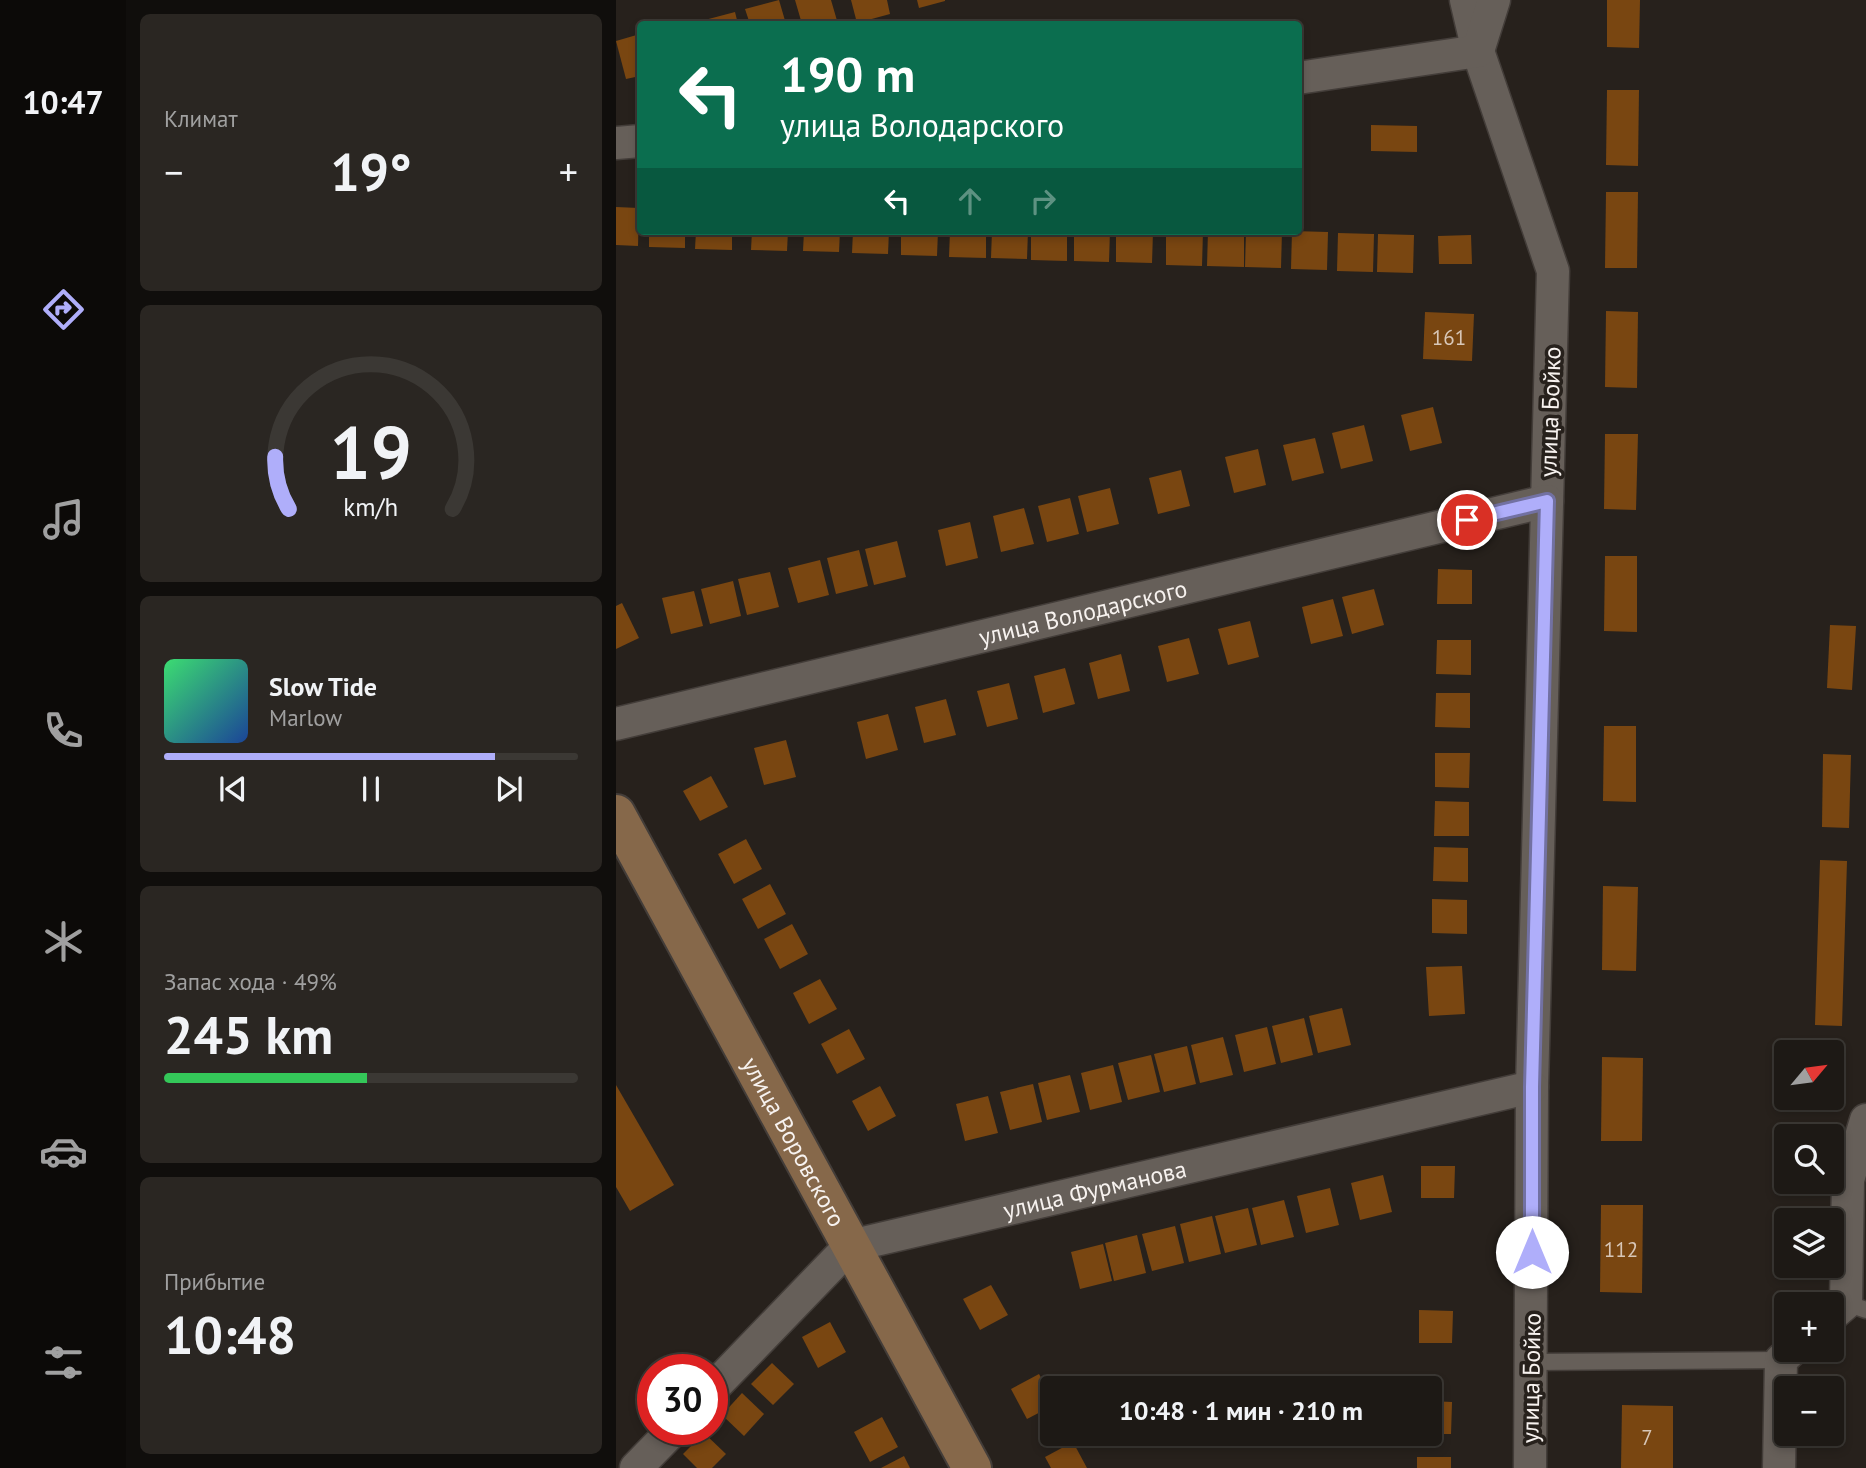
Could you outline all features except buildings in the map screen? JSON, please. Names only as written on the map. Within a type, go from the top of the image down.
[{"type":"street","name":"улица Бойко","points":[[1466,0],[1478,51],[1553,271],[1532,1087],[1530,1468]]},
{"type":"street","points":[[1302,77],[1478,51],[1494,0]]},
{"type":"street","points":[[616,143],[637,141]]},
{"type":"street","name":"улица Володарского","points":[[616,724],[1547,501]]},
{"type":"street","name":"улица Воровского","points":[[616,814],[972,1468]]},
{"type":"street","name":"улица Фурманова","points":[[850,1246],[1532,1087]]},
{"type":"street","points":[[1848,1309],[1848,1180],[1866,1121]]},
{"type":"street","points":[[728,1372],[850,1246]]},
{"type":"street","points":[[1779,1468],[1787,1362]]},
{"type":"street","points":[[636,1468],[658,1445]]},
{"type":"lane","points":[[1532,1362],[1774,1355]]},
{"type":"route","points":[[1467,520],[1547,501],[1532,1087],[1532,1252]]}]
